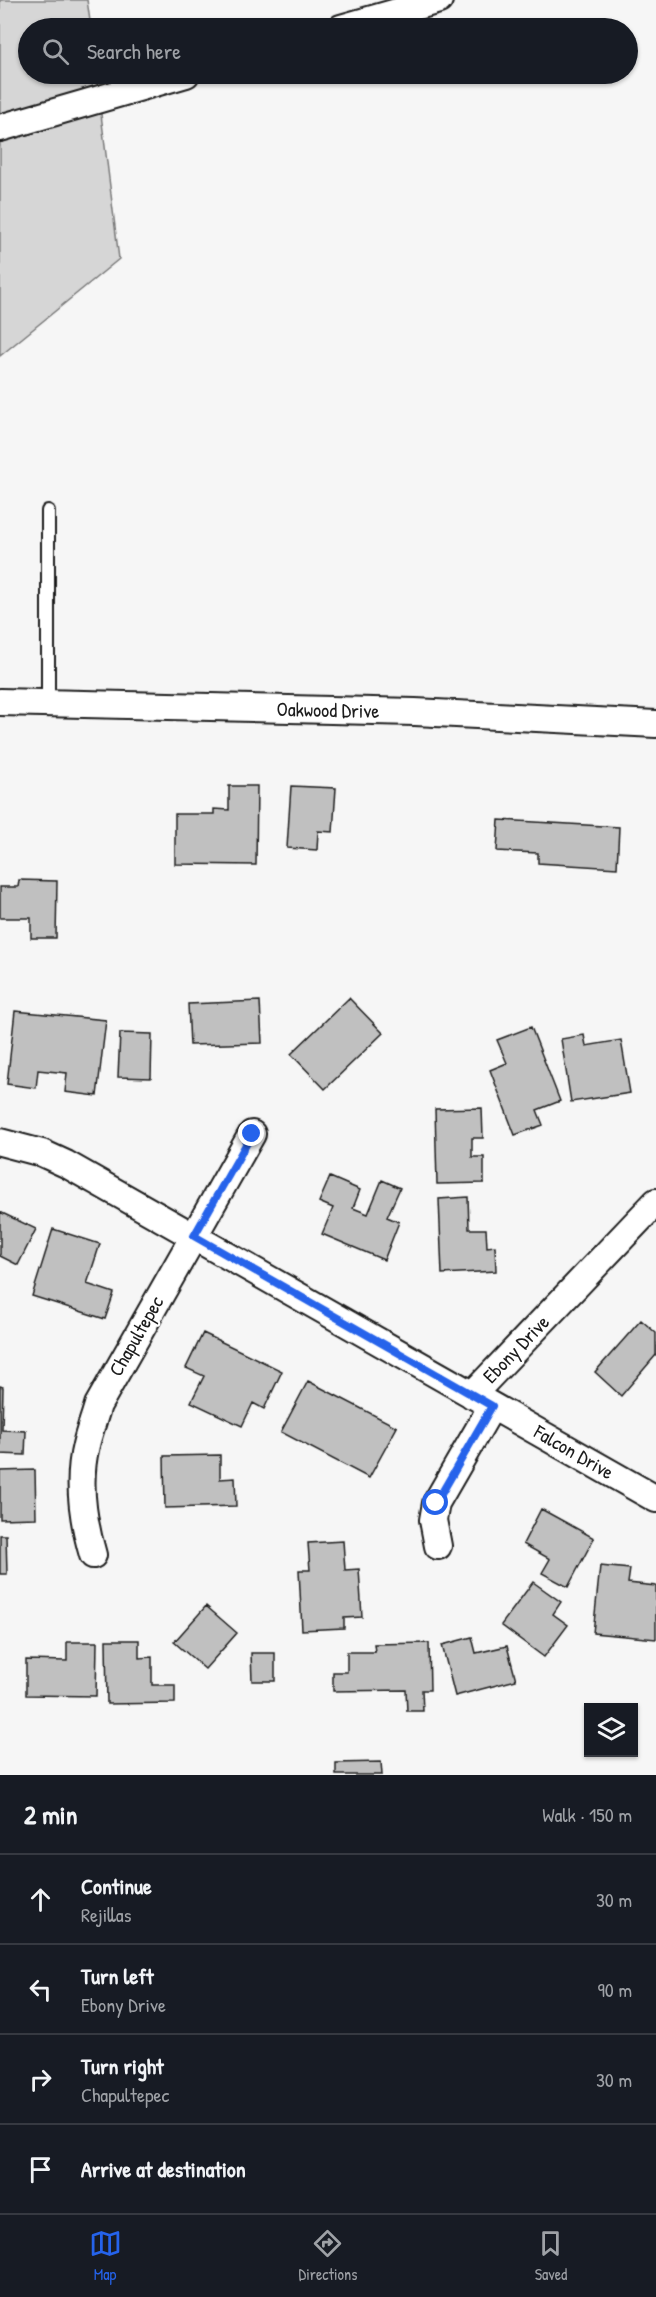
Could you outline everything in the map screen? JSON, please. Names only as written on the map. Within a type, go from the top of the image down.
[{"type":"street","points":[[376,18],[439,0]]},
{"type":"street","points":[[0,128],[151,84]]},
{"type":"street","name":"Oakwood Drive","points":[[0,702],[415,712],[656,724]]},
{"type":"street","name":"Chapultepec","points":[[93,1555],[87,1534],[82,1491],[86,1447],[98,1405],[252,1134]]},
{"type":"street","name":"Ebony Drive","points":[[0,1142],[42,1153],[66,1164],[482,1400],[656,1202]]},
{"type":"street","points":[[438,1546],[434,1520],[436,1503],[482,1400]]},
{"type":"street","name":"Falcon Drive","points":[[482,1400],[656,1499]]},
{"type":"lane","points":[[48,511],[48,703]]},
{"type":"shaded area","points":[[0,0],[87,0],[90,18],[18,18],[18,84],[97,84],[119,259],[0,356]]},
{"type":"building","points":[[229,786],[257,786],[256,865],[175,864],[175,814],[214,814],[214,809],[229,810]]},
{"type":"building","points":[[291,786],[336,788],[333,832],[318,831],[317,850],[287,848]]},
{"type":"building","points":[[499,820],[619,827],[617,868],[538,863],[538,853],[497,851]]},
{"type":"building","points":[[19,880],[57,881],[56,938],[31,938],[31,918],[0,918],[0,887],[18,887]]},
{"type":"building","points":[[349,998],[383,1033],[325,1089],[291,1054]]},
{"type":"building","points":[[260,1001],[262,1043],[190,1045],[188,1004]]},
{"type":"building","points":[[15,1011],[106,1020],[97,1096],[65,1092],[67,1073],[38,1070],[36,1088],[7,1084]]},
{"type":"building","points":[[531,1027],[560,1101],[537,1110],[543,1125],[515,1135],[490,1070],[507,1063],[497,1040]]},
{"type":"building","points":[[120,1033],[152,1034],[151,1078],[118,1077]]},
{"type":"building","points":[[584,1035],[586,1046],[621,1040],[630,1093],[571,1102],[561,1039]]},
{"type":"building","points":[[482,1108],[483,1138],[472,1138],[472,1157],[484,1157],[484,1183],[437,1184],[435,1109]]},
{"type":"building","points":[[330,1177],[360,1190],[353,1208],[368,1214],[382,1180],[400,1188],[387,1217],[399,1222],[384,1260],[322,1234],[333,1208],[319,1202]]},
{"type":"building","points":[[468,1197],[469,1229],[486,1229],[487,1247],[495,1246],[496,1271],[442,1274],[439,1199]]},
{"type":"building","points":[[0,1212],[36,1229],[18,1265],[0,1256]]},
{"type":"building","points":[[53,1229],[100,1244],[87,1284],[114,1293],[105,1319],[32,1296]]},
{"type":"building","points":[[641,1320],[656,1333],[656,1355],[621,1396],[595,1372]]},
{"type":"building","points":[[203,1333],[282,1371],[264,1409],[253,1403],[242,1426],[191,1402],[204,1376],[186,1368]]},
{"type":"building","points":[[308,1381],[397,1427],[369,1478],[281,1432]]},
{"type":"building","points":[[0,1386],[3,1387],[2,1430],[26,1431],[25,1455],[0,1454]]},
{"type":"building","points":[[220,1455],[220,1479],[235,1478],[236,1506],[165,1508],[164,1456]]},
{"type":"building","points":[[35,1470],[36,1518],[0,1519],[0,1471]]},
{"type":"building","points":[[541,1509],[594,1538],[568,1587],[542,1573],[550,1559],[523,1544]]},
{"type":"building","points":[[0,1535],[6,1535],[7,1574],[0,1574]]},
{"type":"building","points":[[343,1541],[345,1570],[359,1569],[362,1617],[344,1618],[344,1628],[302,1630],[299,1570],[310,1570],[308,1543]]},
{"type":"building","points":[[600,1566],[630,1569],[628,1583],[656,1586],[656,1639],[593,1633]]},
{"type":"building","points":[[533,1582],[561,1602],[553,1614],[568,1625],[544,1657],[501,1625]]},
{"type":"building","points":[[206,1606],[237,1633],[205,1669],[174,1642]]},
{"type":"building","points":[[472,1637],[476,1653],[507,1646],[516,1680],[455,1696],[442,1645]]},
{"type":"building","points":[[106,1640],[139,1640],[139,1658],[152,1657],[152,1685],[175,1685],[175,1703],[107,1704]]},
{"type":"building","points":[[67,1642],[97,1642],[96,1696],[26,1695],[26,1660],[67,1661]]},
{"type":"building","points":[[429,1643],[430,1690],[422,1690],[423,1711],[407,1711],[406,1690],[333,1691],[333,1672],[347,1672],[347,1652],[375,1652],[374,1644]]},
{"type":"building","points":[[251,1653],[275,1653],[275,1681],[252,1681]]},
{"type":"building","points":[[381,1762],[382,1775],[336,1775],[336,1763]]},
{"type":"route","points":[[252,1134],[194,1236],[492,1406],[436,1503]]}]
